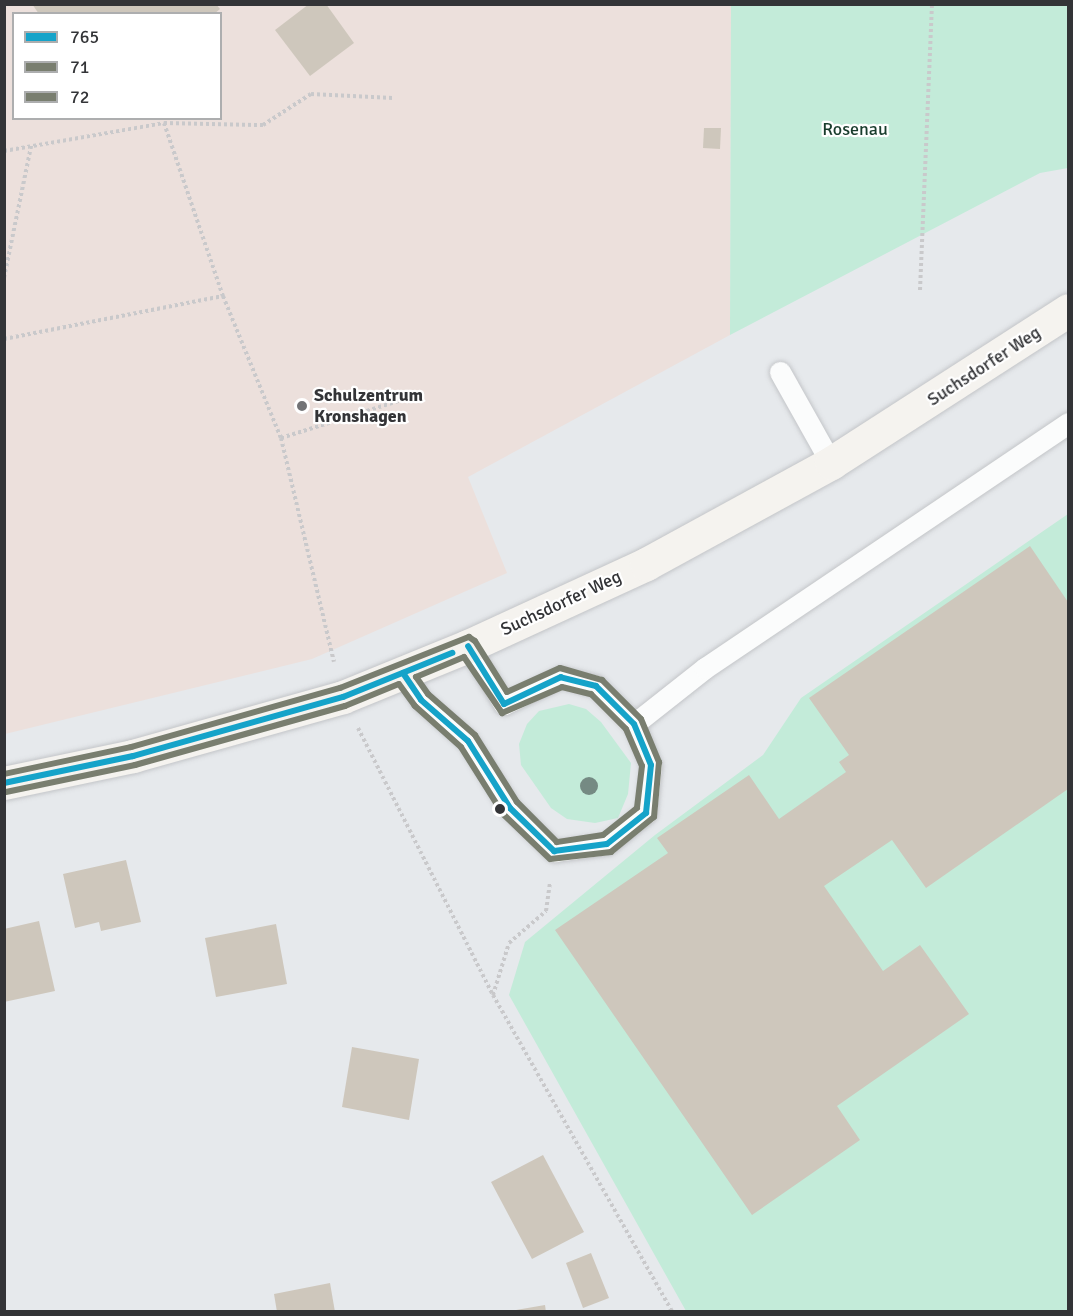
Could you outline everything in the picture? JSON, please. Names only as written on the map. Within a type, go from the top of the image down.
[{"type":"street","name":"Suchsdorfer Weg","points":[[4,783],[133,756],[343,697],[468,646],[646,564],[831,463],[1068,310]]},
{"type":"lane","points":[[780,372],[831,463]]},
{"type":"lane","points":[[634,724],[705,668],[1068,423]]},
{"type":"lane","points":[[403,673],[421,700],[468,741],[510,808],[554,851],[607,844],[646,813],[651,765],[634,724],[596,686],[561,677],[504,704],[468,646]]},
{"type":"path","points":[[920,290],[932,4]]},
{"type":"path","points":[[4,151],[164,123],[263,125],[311,94],[393,98]]},
{"type":"path","points":[[164,123],[223,296],[281,438],[343,697],[492,995],[672,1311]]},
{"type":"path","points":[[4,278],[31,146]]},
{"type":"path","points":[[4,339],[223,296]]},
{"type":"path","points":[[281,438],[424,393]]},
{"type":"path","points":[[492,995],[509,943],[546,911],[554,851]]},
{"type":"shaded area","name":"Schulzentrum Kronshagen","points":[[4,5],[731,5],[730,335],[468,477],[507,573],[312,659],[5,734]]},
{"type":"green space","name":"Rosenau","points":[[731,5],[1068,5],[1068,168],[1040,173],[730,335]]},
{"type":"green space","points":[[1068,514],[1068,1311],[686,1311],[509,995],[525,942],[655,835],[763,755],[801,698]]},
{"type":"green space","points":[[569,704],[586,709],[601,722],[631,763],[628,794],[618,818],[595,823],[567,819],[551,808],[521,765],[519,744],[527,724],[539,711]]},
{"type":"building","points":[[32,4],[216,4],[220,9],[216,12],[38,12]]},
{"type":"building","points":[[309,4],[326,4],[354,43],[310,76],[275,30]]},
{"type":"building","points":[[704,128],[721,128],[720,149],[703,148]]},
{"type":"building","points":[[1030,546],[1068,602],[1068,789],[926,888],[892,840],[824,886],[883,971],[920,945],[969,1014],[837,1106],[860,1140],[752,1215],[555,930],[668,853],[657,838],[749,775],[779,819],[846,772],[839,762],[849,755],[809,698]]},
{"type":"building","points":[[126,860],[141,922],[101,931],[99,922],[75,928],[63,874]]},
{"type":"building","points":[[39,921],[55,991],[4,1002],[4,929]]},
{"type":"building","points":[[276,924],[287,984],[216,997],[205,938]]},
{"type":"building","points":[[352,1047],[419,1059],[409,1120],[342,1107]]},
{"type":"building","points":[[543,1155],[584,1232],[532,1259],[491,1182]]},
{"type":"building","points":[[591,1253],[609,1298],[583,1308],[566,1263]]},
{"type":"building","points":[[330,1283],[335,1312],[277,1312],[274,1294]]},
{"type":"building","points":[[545,1305],[546,1312],[516,1312],[516,1310]]},
{"type":"transit line","name":"72","points":[[4,774],[131,747],[340,688],[469,637],[475,641],[507,692],[560,668],[602,680],[641,719],[659,762],[654,817],[611,852],[550,859],[503,814],[461,747],[415,706],[399,684]]},
{"type":"transit line","name":"765","points":[[403,673],[421,700],[468,741],[510,808],[554,851],[607,844],[646,813],[651,765],[634,724],[596,686],[561,677],[504,704],[468,646]]},
{"type":"transit line","name":"765","points":[[4,783],[133,756],[343,697],[452,653]]},
{"type":"transit line","name":"71","points":[[464,657],[502,713],[562,687],[591,694],[626,729],[642,766],[637,808],[603,835],[557,842],[517,802],[475,735],[428,694],[416,677],[464,657]]},
{"type":"transit line","name":"71","points":[[6,792],[135,765],[345,706],[399,684]]},
{"type":"place","name":"Schulzentrum Kronshagen","points":[[302,406]]}]
